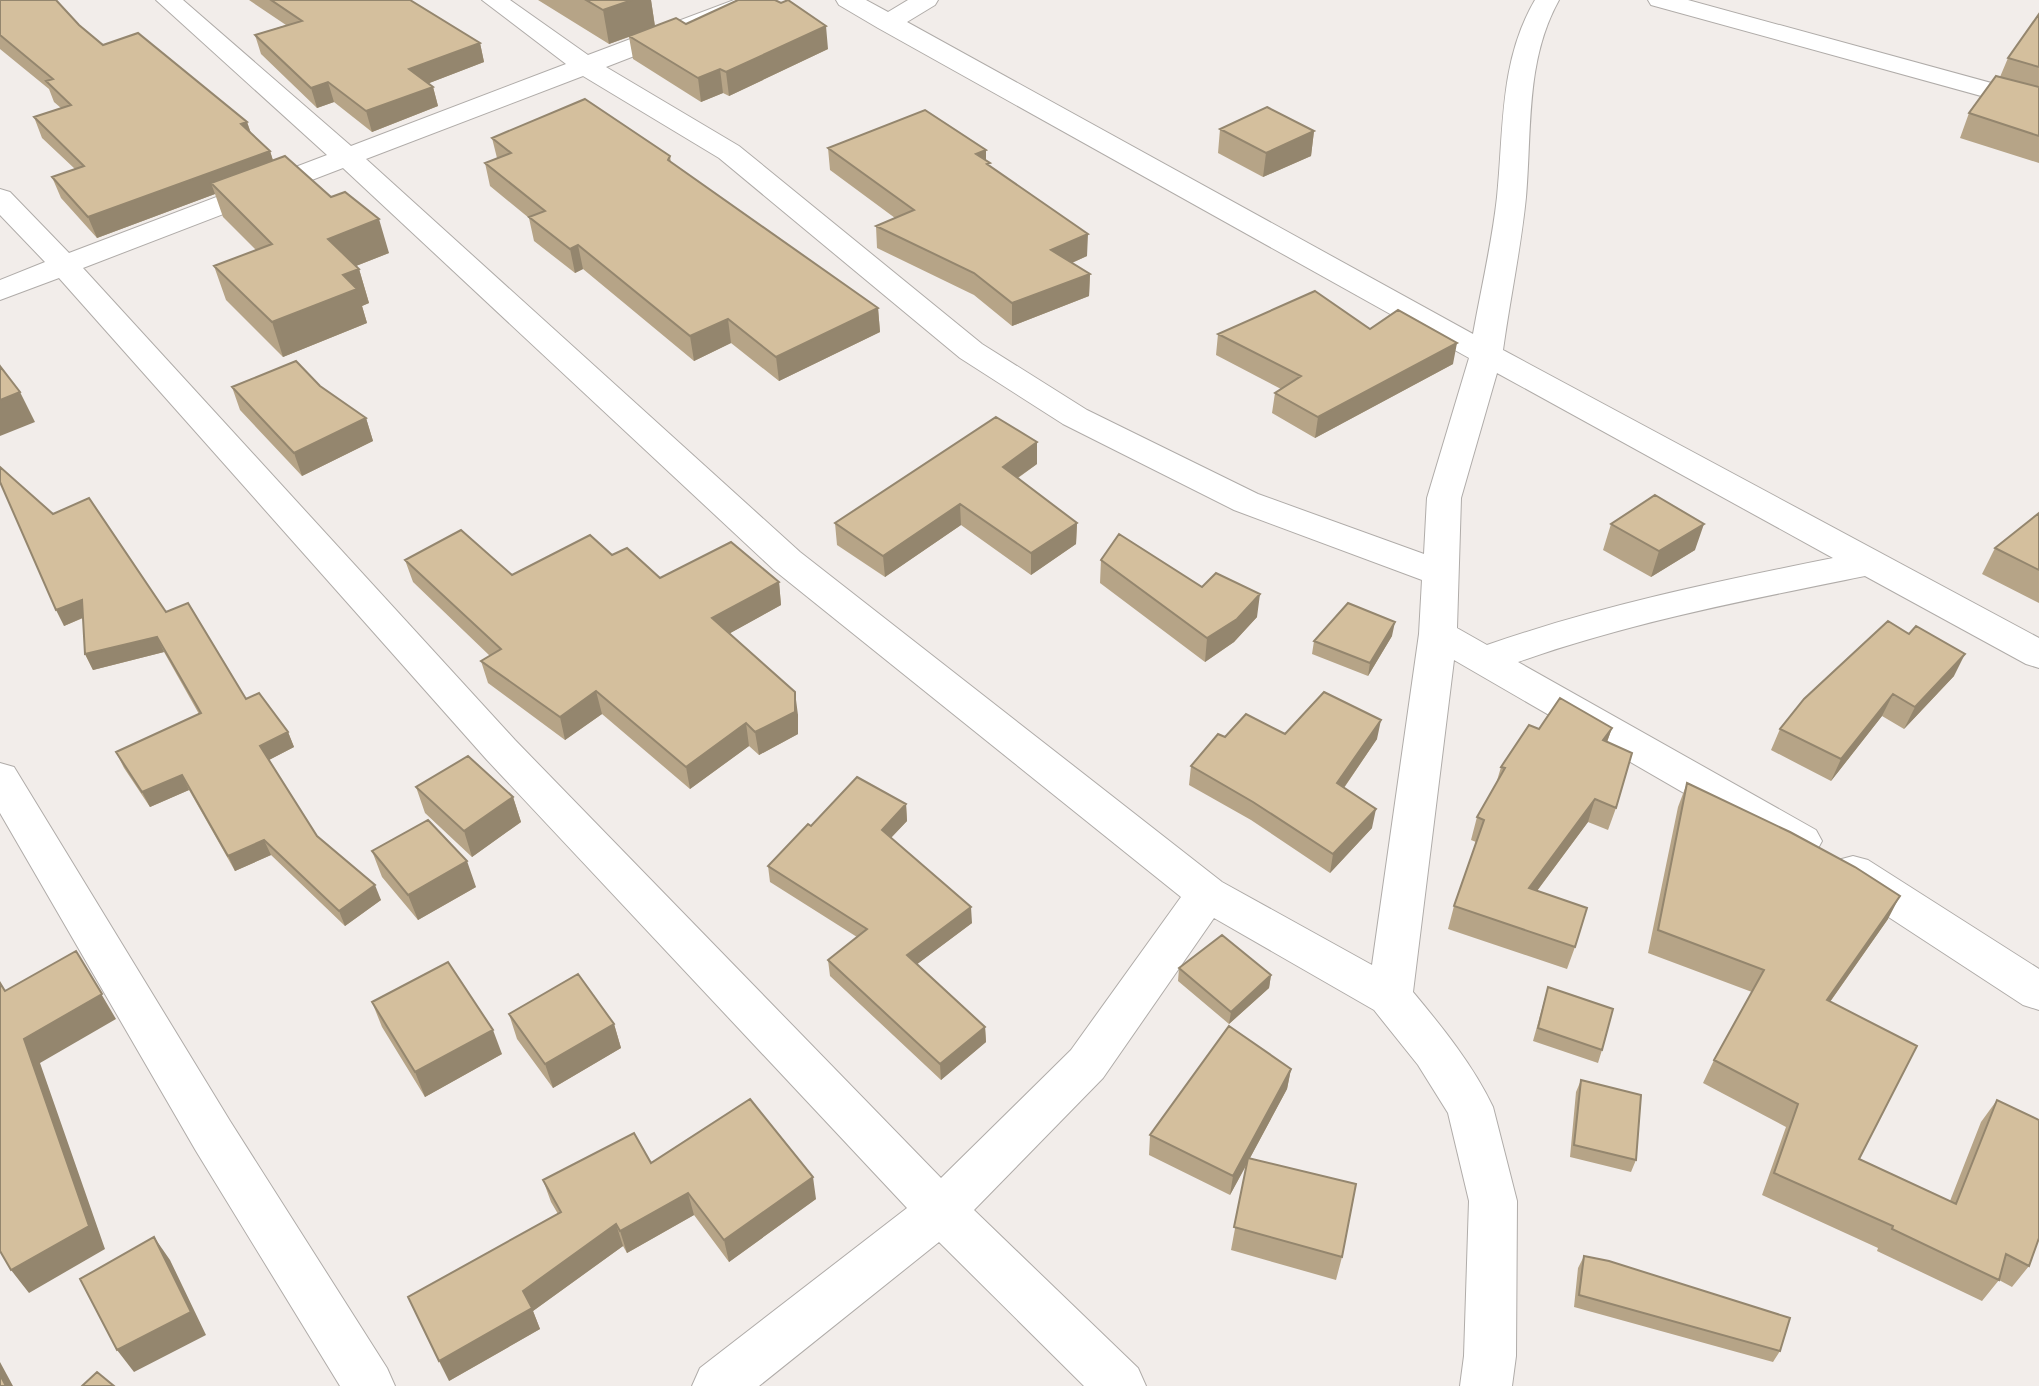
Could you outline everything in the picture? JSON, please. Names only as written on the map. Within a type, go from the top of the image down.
[{"type":"street","points":[[168,0],[348,158],[786,561],[1207,894],[1390,997],[1434,1051],[1470,1107],[1490,1188],[1493,1201],[1490,1356],[1486,1386]]},
{"type":"street","points":[[494,0],[586,66],[729,152],[971,351],[1075,417],[1246,502],[1440,573]]},
{"type":"street","points":[[0,292],[64,265],[757,0]]},
{"type":"street","points":[[848,0],[1486,355],[2039,655]]},
{"type":"street","points":[[887,23],[926,0]]},
{"type":"street","points":[[1390,997],[1438,634],[1444,498],[1486,355],[1511,199],[1520,72],[1535,21],[1548,0]]},
{"type":"street","points":[[1660,0],[2039,104]]},
{"type":"street","points":[[0,198],[64,265],[501,750],[941,1211],[1120,1386]]},
{"type":"street","points":[[1484,660],[1576,628],[1679,601],[1869,563]]},
{"type":"street","points":[[1438,634],[1849,869],[2039,992]]},
{"type":"street","points":[[0,778],[213,1136],[369,1386]]},
{"type":"street","points":[[718,1386],[941,1211],[1087,1065],[1207,894]]},
{"type":"building","points":[[0,0],[56,0],[79,25],[103,45],[138,33],[247,122],[241,124],[270,151],[88,217],[52,177],[84,166],[34,117],[71,105],[46,81],[53,79],[0,35]]},
{"type":"building","points":[[271,0],[410,0],[480,43],[409,69],[433,87],[366,111],[328,82],[311,88],[255,35],[302,21]]},
{"type":"building","points":[[586,0],[632,0],[603,10]]},
{"type":"building","points":[[738,0],[775,0],[781,3],[788,0],[826,26],[726,72],[720,69],[698,78],[629,36],[676,18],[686,24]]},
{"type":"building","points":[[2039,14],[2039,67],[2008,58]]},
{"type":"building","points":[[1996,76],[2039,87],[2039,136],[1969,113]]},
{"type":"building","points":[[585,99],[670,156],[668,160],[878,308],[776,357],[728,319],[690,336],[578,245],[570,249],[529,217],[545,211],[485,163],[511,153],[492,138]]},
{"type":"building","points":[[1267,107],[1314,131],[1266,153],[1220,129]]},
{"type":"building","points":[[925,110],[986,150],[976,154],[990,163],[987,164],[1088,234],[1051,250],[1090,274],[1012,303],[974,273],[876,226],[914,210],[828,148]]},
{"type":"building","points":[[285,156],[331,197],[345,192],[379,219],[328,239],[359,269],[343,275],[357,289],[272,322],[214,266],[272,244],[211,183]]},
{"type":"building","points":[[1315,291],[1370,329],[1398,310],[1457,343],[1318,417],[1275,393],[1301,376],[1218,334]]},
{"type":"building","points":[[296,361],[320,386],[366,418],[294,453],[232,387]]},
{"type":"building","points":[[0,366],[20,392],[0,400]]},
{"type":"building","points":[[996,417],[1037,442],[1003,467],[1077,523],[1031,553],[960,504],[883,556],[835,523]]},
{"type":"building","points":[[0,467],[53,514],[89,498],[166,612],[188,603],[246,699],[259,693],[288,732],[260,746],[317,836],[375,885],[339,911],[264,840],[228,856],[182,775],[142,792],[116,752],[201,713],[157,637],[85,654],[82,600],[56,610],[0,482]]},
{"type":"building","points":[[1655,495],[1704,524],[1659,551],[1611,524]]},
{"type":"building","points":[[2039,513],[2039,570],[1995,548]]},
{"type":"building","points":[[461,530],[512,575],[590,535],[612,555],[627,548],[660,578],[731,542],[779,582],[712,618],[795,692],[795,712],[755,732],[746,723],[686,767],[596,691],[560,717],[481,661],[501,649],[405,560]]},
{"type":"building","points":[[1119,534],[1202,587],[1216,573],[1260,594],[1237,619],[1207,638],[1101,560]]},
{"type":"building","points":[[1348,603],[1395,622],[1370,663],[1314,641]]},
{"type":"building","points":[[1888,621],[1909,634],[1916,626],[1965,654],[1915,707],[1893,694],[1841,759],[1780,729],[1804,699]]},
{"type":"building","points":[[1324,692],[1381,720],[1337,783],[1376,809],[1333,854],[1191,766],[1218,734],[1225,737],[1246,714],[1285,734]]},
{"type":"building","points":[[1560,698],[1612,728],[1603,740],[1632,753],[1616,808],[1595,799],[1529,888],[1587,908],[1575,947],[1454,906],[1484,820],[1477,817],[1505,768],[1501,767],[1529,725],[1539,729]]},
{"type":"building","points":[[468,756],[513,797],[464,831],[416,787]]},
{"type":"building","points":[[857,777],[906,804],[882,830],[971,907],[907,955],[985,1027],[940,1064],[828,960],[867,929],[768,866],[808,824],[811,826]]},
{"type":"building","points":[[1687,783],[1790,832],[1855,867],[1900,896],[1827,1000],[1917,1046],[1859,1159],[1956,1204],[1997,1100],[2039,1120],[2039,1238],[2029,1266],[2006,1254],[1999,1280],[1892,1229],[1893,1226],[1774,1173],[1798,1104],[1714,1060],[1764,970],[1658,930]]},
{"type":"building","points":[[428,820],[467,861],[408,895],[372,851]]},
{"type":"building","points":[[1222,935],[1271,975],[1231,1012],[1179,968]]},
{"type":"building","points":[[76,951],[102,994],[24,1039],[89,1226],[11,1270],[0,1251],[0,983],[5,991]]},
{"type":"building","points":[[448,962],[493,1030],[415,1072],[372,1002]]},
{"type":"building","points":[[578,974],[614,1024],[545,1064],[509,1014]]},
{"type":"building","points":[[1548,987],[1613,1009],[1602,1050],[1538,1028]]},
{"type":"building","points":[[1229,1026],[1291,1069],[1233,1176],[1150,1135]]},
{"type":"building","points":[[1581,1080],[1641,1095],[1636,1160],[1574,1145]]},
{"type":"building","points":[[750,1099],[813,1177],[724,1240],[688,1193],[620,1231],[616,1224],[523,1291],[532,1308],[439,1361],[408,1297],[561,1212],[543,1180],[634,1133],[651,1163]]},
{"type":"building","points":[[1248,1158],[1356,1184],[1342,1257],[1234,1227]]},
{"type":"building","points":[[154,1237],[191,1312],[117,1350],[80,1279]]},
{"type":"building","points":[[1584,1256],[1609,1261],[1790,1318],[1780,1351],[1579,1295]]},
{"type":"building","points":[[97,1372],[114,1386],[82,1386]]},
{"type":"building","points":[[0,1375],[6,1386],[0,1386]]}]
